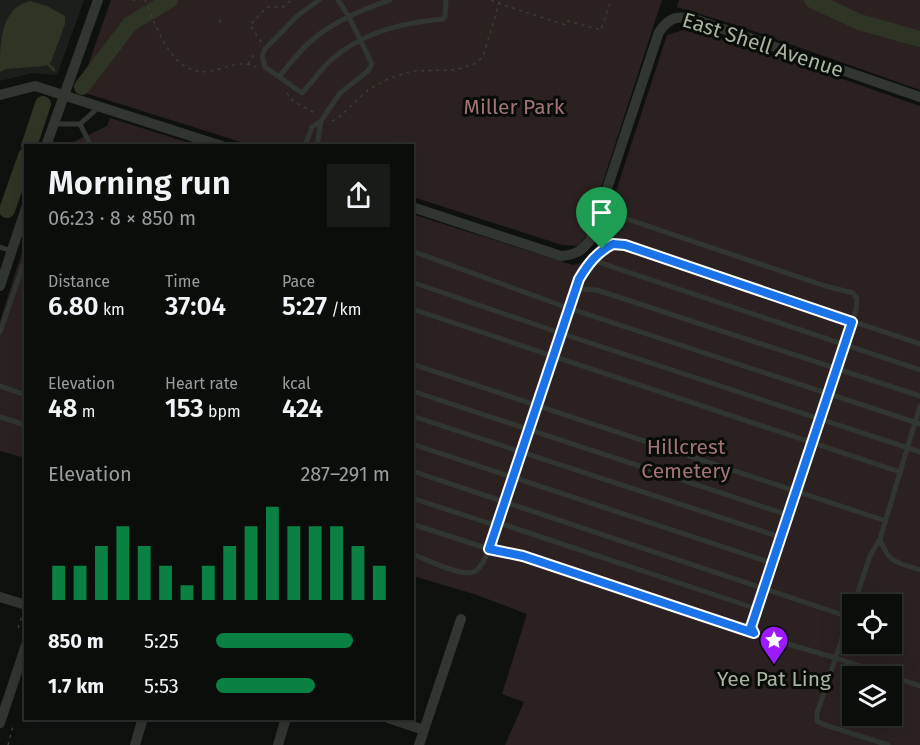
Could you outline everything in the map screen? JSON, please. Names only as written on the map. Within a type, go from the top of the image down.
[{"type":"street","points":[[47,144],[98,0]]},
{"type":"street","name":"East Shell Avenue","points":[[414,208],[561,256],[572,255],[583,249],[590,240],[659,32],[673,17],[682,16],[697,20],[920,97]]},
{"type":"street","points":[[0,95],[35,86],[216,144]]},
{"type":"street","points":[[0,286],[24,214]]},
{"type":"street","points":[[0,597],[24,609]]},
{"type":"street","points":[[419,745],[461,619]]},
{"type":"street","points":[[0,723],[24,651]]},
{"type":"street","points":[[135,745],[142,720]]},
{"type":"street","points":[[278,745],[285,720]]},
{"type":"street","points":[[394,720],[424,730]]},
{"type":"lane","points":[[319,0],[297,16],[265,49],[262,56],[265,67],[302,93],[330,61],[360,39],[384,29],[443,19],[446,0]]},
{"type":"lane","points":[[306,144],[312,127],[322,119],[340,93],[370,68],[371,60],[338,0]]},
{"type":"lane","points":[[279,77],[309,43],[332,24],[390,0]]},
{"type":"lane","points":[[53,124],[80,124],[100,106]]},
{"type":"lane","points":[[316,144],[322,119]]},
{"type":"lane","points":[[80,124],[90,144]]},
{"type":"lane","points":[[602,249],[610,226],[617,219],[624,218],[825,286],[853,293],[857,299],[852,322],[763,588],[751,627],[754,633]]},
{"type":"lane","points":[[414,555],[464,573],[477,570],[489,549],[499,523],[579,279],[588,264],[602,249],[613,244],[625,245],[920,344]]},
{"type":"lane","points":[[0,247],[12,251]]},
{"type":"lane","points":[[414,252],[568,308],[918,424]]},
{"type":"lane","points":[[588,264],[598,262],[920,370]]},
{"type":"lane","points":[[0,332],[24,263]]},
{"type":"lane","points":[[414,283],[920,452]]},
{"type":"lane","points":[[572,299],[580,288],[597,290],[920,396]]},
{"type":"lane","points":[[414,310],[900,472]]},
{"type":"lane","points":[[414,365],[886,520]]},
{"type":"lane","points":[[0,387],[24,394]]},
{"type":"lane","points":[[414,392],[788,515]]},
{"type":"lane","points":[[857,594],[870,556],[880,539],[908,447],[918,424],[920,406]]},
{"type":"lane","points":[[0,417],[24,424]]},
{"type":"lane","points":[[414,417],[780,537]]},
{"type":"lane","points":[[414,445],[772,563]]},
{"type":"lane","points":[[414,472],[842,615]]},
{"type":"lane","points":[[414,499],[488,523],[499,523],[757,609]]},
{"type":"lane","points":[[414,525],[489,549],[523,556],[920,686]]},
{"type":"lane","points":[[880,539],[885,554],[896,562],[920,570]]},
{"type":"lane","points":[[842,639],[817,713],[818,721],[888,745]]},
{"type":"path","points":[[132,0],[140,0]]},
{"type":"path","points":[[145,0],[166,47],[174,59],[187,68],[200,71],[217,70],[233,64],[248,64],[260,69]]},
{"type":"path","points":[[261,42],[250,24],[267,7],[283,7],[291,0]]},
{"type":"path","points":[[491,0],[555,22],[566,24],[568,21],[601,30],[611,0]]},
{"type":"path","points":[[286,92],[293,101],[322,119],[332,121],[368,90],[388,79],[412,71],[455,69],[474,64],[483,57],[500,0]]},
{"type":"path","points":[[219,22],[222,19]]},
{"type":"path","points":[[248,64],[255,52]]},
{"type":"path","points":[[18,628],[24,609]]},
{"type":"path","points":[[8,745],[13,726]]},
{"type":"shaded area","points":[[0,0],[84,0],[57,75],[33,73],[0,81]]},
{"type":"shaded area","points":[[30,1],[47,6],[65,16],[65,24],[51,62],[44,66],[6,69],[0,72],[0,50],[7,19],[20,5]]},
{"type":"green space","name":"Miller Park","points":[[111,0],[662,0],[585,237],[578,246],[562,245],[414,197],[414,144],[247,144],[79,91]]},
{"type":"green space","points":[[679,0],[920,0],[920,90],[739,26],[677,7]]},
{"type":"green space","name":"Hillcrest Cemetery","points":[[693,27],[920,106],[920,745],[505,745],[524,702],[502,694],[527,614],[474,594],[414,576],[414,215],[573,265],[585,262],[599,243],[667,35]]},
{"type":"green space","points":[[110,118],[193,144],[69,144],[107,126]]},
{"type":"green space","points":[[24,246],[24,458],[0,451],[0,321]]},
{"type":"waterway","points":[[82,87],[130,24],[170,0]]},
{"type":"waterway","points":[[812,0],[859,22],[920,39]]},
{"type":"waterway","points":[[46,62],[54,70]]},
{"type":"waterway","points":[[30,144],[43,104]]},
{"type":"waterway","points":[[7,210],[24,162]]},
{"type":"place","name":"Yee Pat Ling","points":[[774,666]]},
{"type":"route","points":[[613,244],[625,245],[852,322],[751,627],[754,633],[523,556],[489,549],[579,279],[588,264],[602,249],[613,244]]}]
